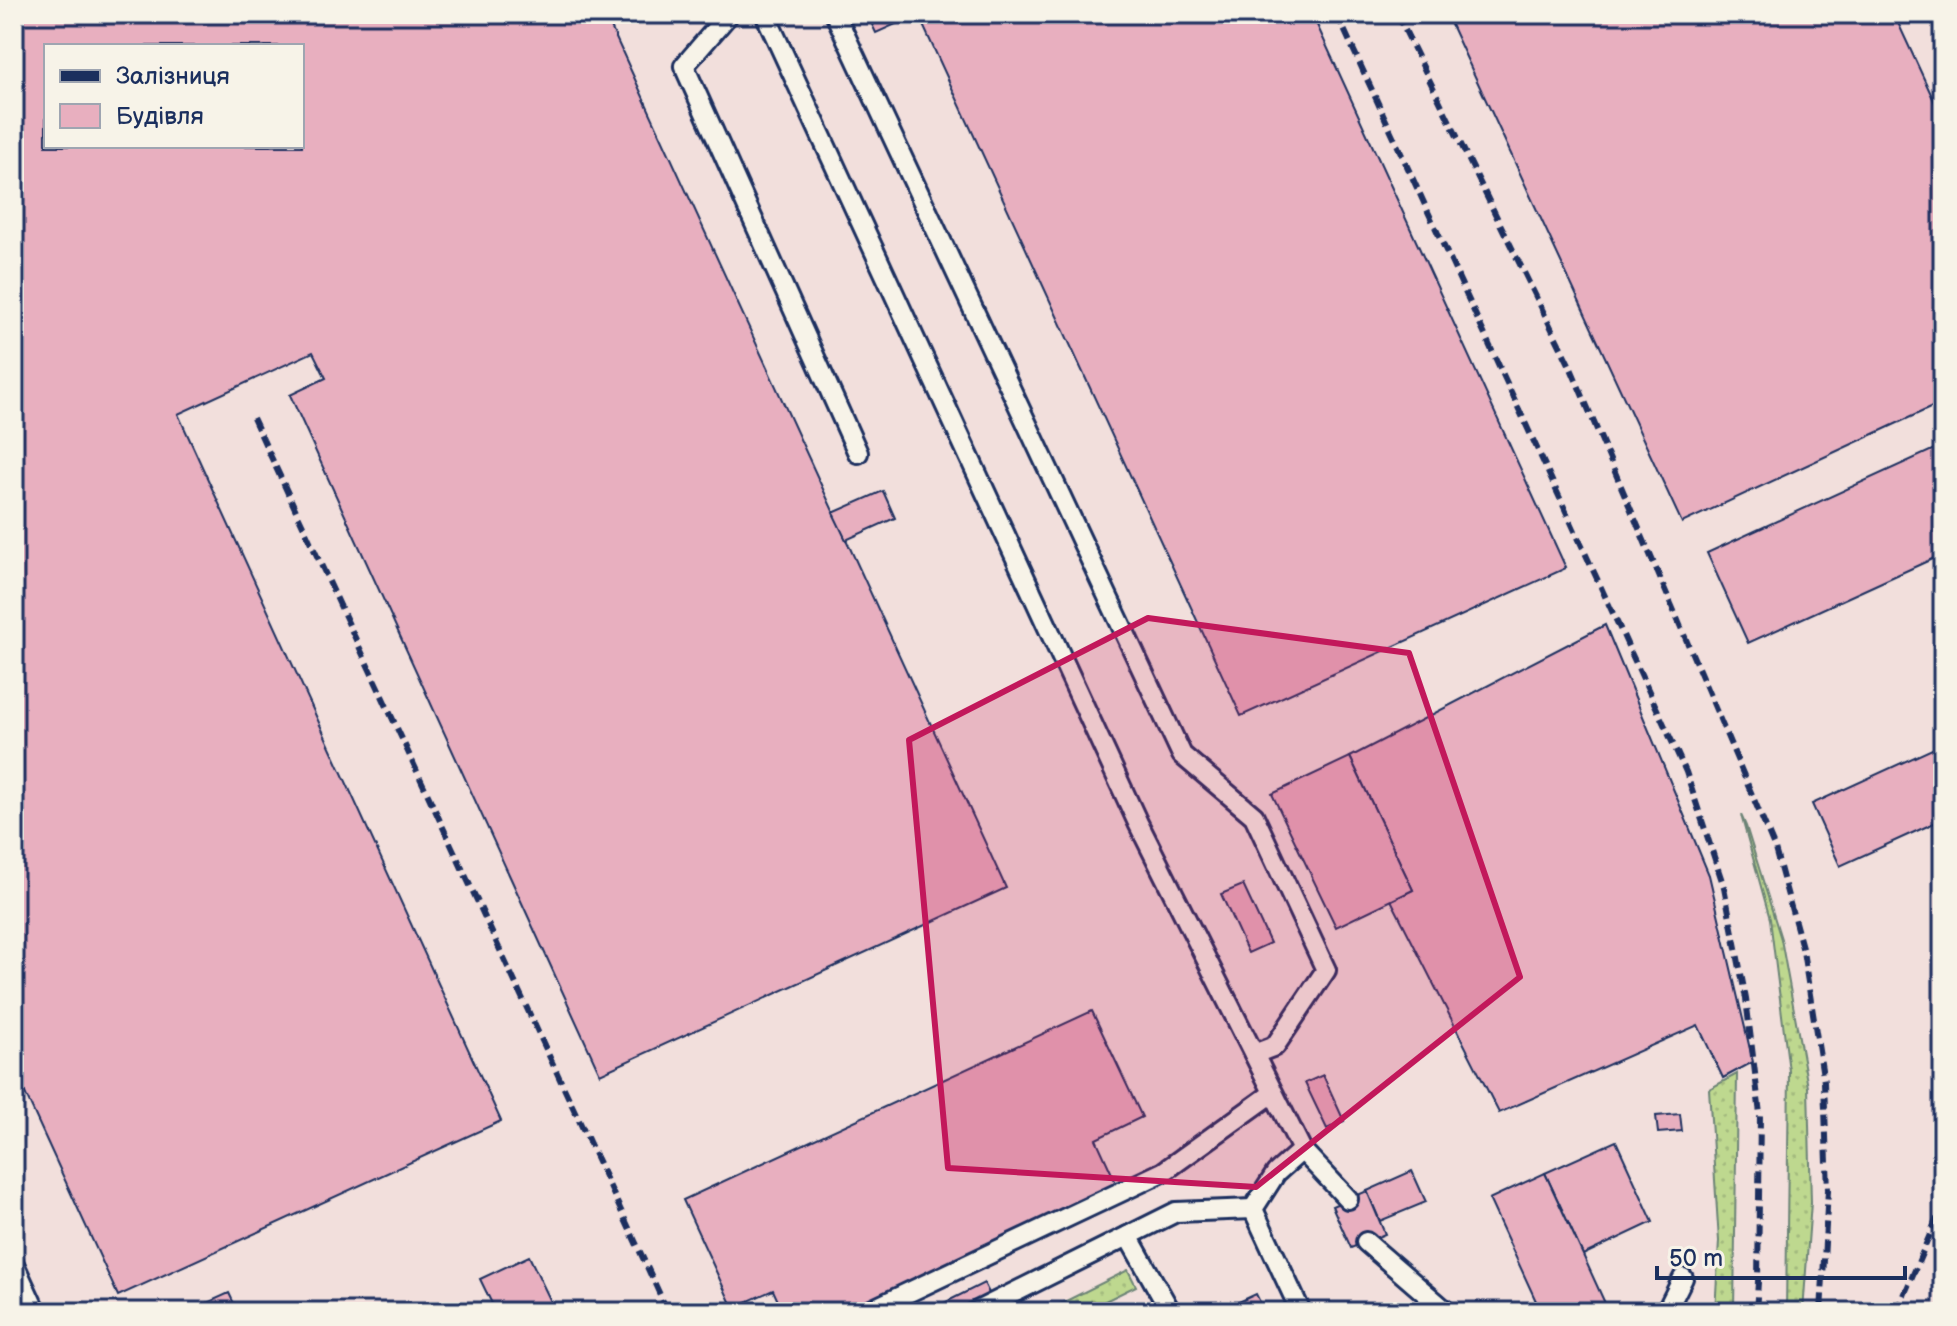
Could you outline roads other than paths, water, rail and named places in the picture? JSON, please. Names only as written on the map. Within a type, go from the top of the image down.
[{"type":"lane","points":[[729,14],[684,66],[858,453]]},
{"type":"lane","points":[[765,14],[1138,823],[1302,1150],[1348,1199]]},
{"type":"lane","points":[[835,14],[1182,755],[1254,816],[1326,970],[1275,1046],[1254,1054]]},
{"type":"lane","points":[[867,1312],[1163,1172],[1273,1093]]},
{"type":"lane","points":[[1253,1209],[1276,1173],[1302,1150]]},
{"type":"lane","points":[[975,1312],[1003,1306],[1176,1212],[1253,1209]]},
{"type":"lane","points":[[1253,1209],[1301,1312]]},
{"type":"lane","points":[[1128,1236],[1169,1309],[1162,1312]]},
{"type":"lane","points":[[1366,1242],[1447,1312]]},
{"type":"lane","points":[[14,1264],[36,1312]]},
{"type":"lane","points":[[1666,1312],[1683,1278]]},
{"type":"railway","points":[[1337,14],[1686,772],[1724,887],[1746,999],[1760,1114],[1756,1312]]},
{"type":"railway","points":[[1397,14],[1570,366],[1775,849],[1803,951],[1824,1082],[1828,1190],[1821,1312]]},
{"type":"railway","points":[[253,418],[668,1312]]},
{"type":"railway","points":[[1897,1312],[1943,1204]]}]
